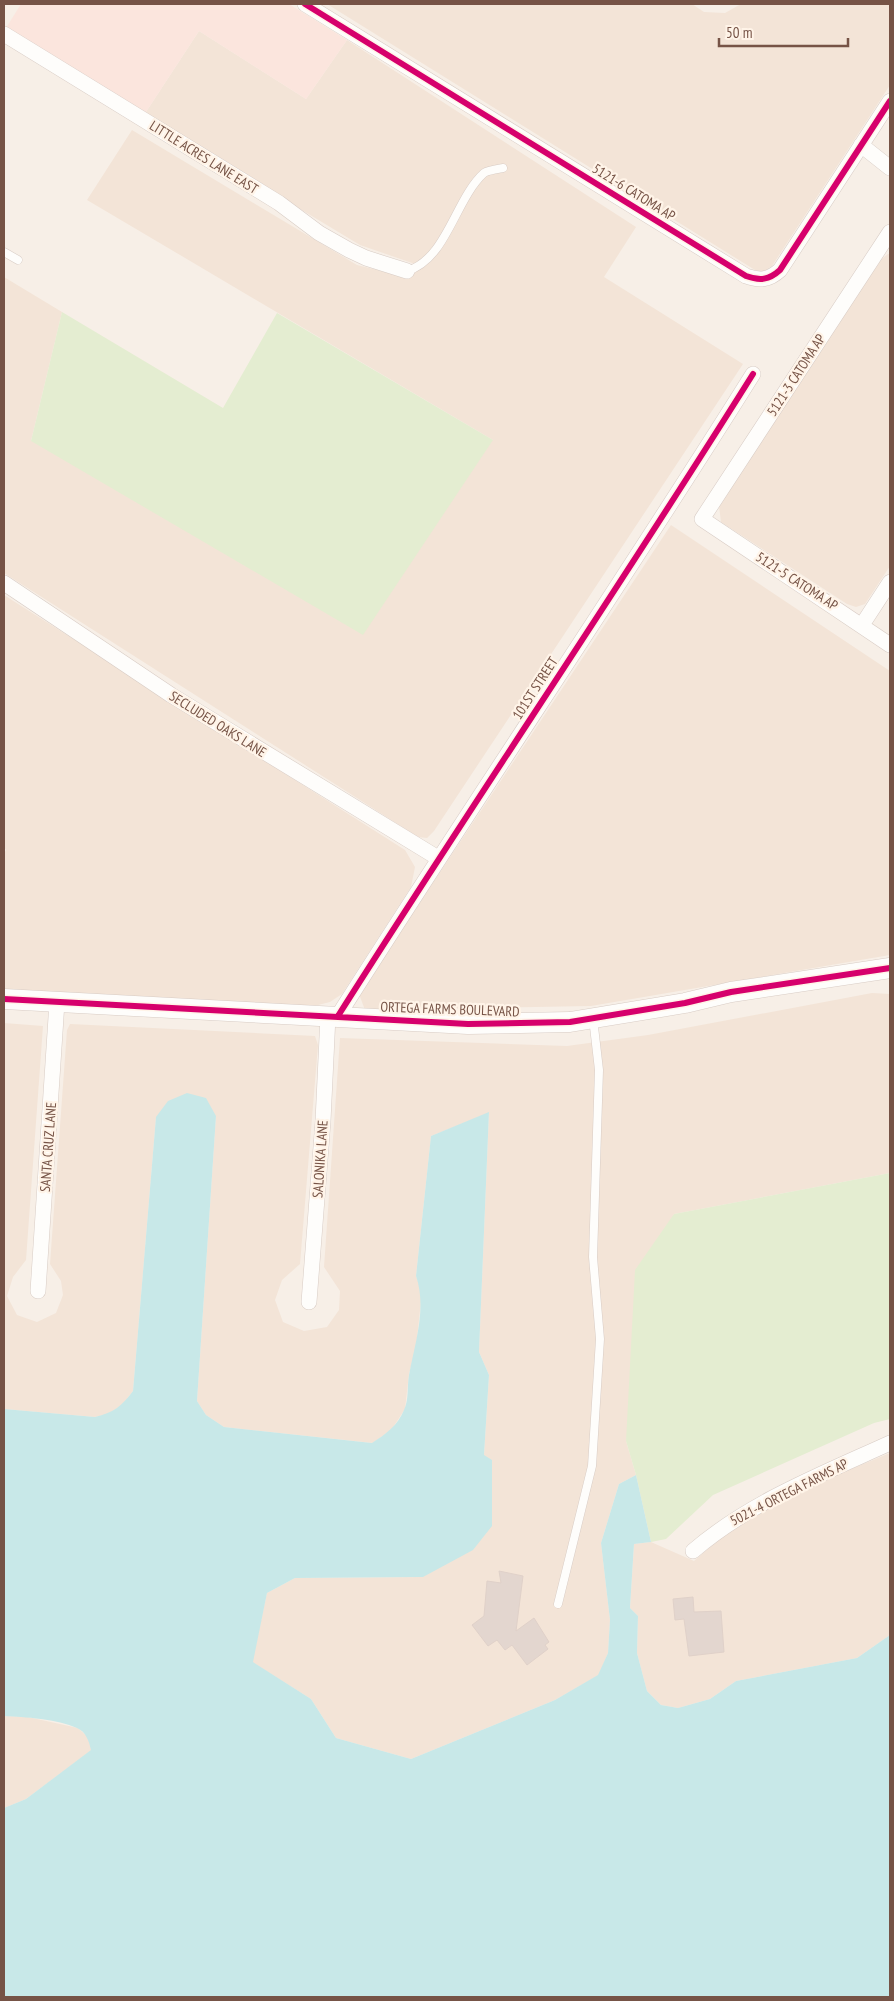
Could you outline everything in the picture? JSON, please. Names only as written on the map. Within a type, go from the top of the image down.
[{"type":"street","name":"5121-6 CATOMA AP","points":[[305,4],[746,276],[758,280],[771,278],[780,270],[890,101]]},
{"type":"street","name":"LITTLE ACRES LANE EAST","points":[[4,34],[279,203],[327,237],[366,258],[407,271]]},
{"type":"street","points":[[861,145],[890,168]]},
{"type":"street","name":"5121-3 CATOMA AP","points":[[702,519],[889,237]]},
{"type":"street","name":"101ST STREET","points":[[333,1016],[674,500],[754,374]]},
{"type":"street","name":"5121-5 CATOMA AP","points":[[702,519],[862,625],[890,646]]},
{"type":"street","points":[[862,625],[890,582]]},
{"type":"street","name":"SECLUDED OAKS LANE","points":[[4,583],[171,695],[438,858]]},
{"type":"street","name":"ORTEGA FARMS BOULEVARD","points":[[4,1000],[477,1024],[544,1024],[593,1018],[685,1003],[731,992],[890,968]]},
{"type":"street","name":"SANTA CRUZ LANE","points":[[38,1292],[57,1002]]},
{"type":"street","name":"SALONIKA LANE","points":[[309,1302],[333,1016]]},
{"type":"street","name":"5021-4 ORTEGA FARMS AP","points":[[693,1551],[720,1528],[778,1495],[890,1443]]},
{"type":"lane","points":[[407,271],[419,267],[431,256],[485,172],[503,168]]},
{"type":"lane","points":[[4,252],[18,260]]},
{"type":"lane","points":[[558,1604],[581,1518],[592,1466],[600,1339],[594,1257],[599,1070],[593,1018]]},
{"type":"shaded area","points":[[21,4],[289,4],[347,40],[306,99],[199,31],[144,115],[6,28]]},
{"type":"shaded area","points":[[327,4],[692,4],[704,12],[725,13],[741,4],[890,4],[890,85],[772,266],[763,272],[755,270]]},
{"type":"shaded area","points":[[199,31],[306,99],[347,40],[636,227],[604,277],[743,364],[434,831],[427,838],[418,837],[4,573],[4,277],[62,312],[31,441],[493,440],[87,200],[132,130],[357,265],[410,278],[415,264],[360,245],[144,115]]},
{"type":"shaded area","points":[[890,254],[890,566],[865,604],[856,607],[847,604],[721,522],[719,506],[879,261]]},
{"type":"shaded area","points":[[671,525],[890,671],[890,955],[591,1006],[365,1010],[359,994]]},
{"type":"shaded area","points":[[4,595],[405,850],[415,867],[411,887],[342,994],[330,1002],[314,1006],[4,991],[4,854],[6,850],[4,847]]},
{"type":"shaded area","points":[[872,993],[890,994],[890,1173],[674,1214],[626,1441],[636,1475],[619,1484],[601,1543],[610,1620],[608,1653],[599,1675],[555,1700],[411,1759],[336,1738],[311,1699],[252,1662],[267,1593],[295,1578],[423,1577],[484,1455],[489,1375],[479,1352],[489,1113],[431,1136],[416,1276],[422,1292],[416,1348],[409,1374],[405,1409],[392,1429],[373,1443],[224,1427],[206,1415],[197,1401],[216,1116],[156,1117],[133,1391],[123,1404],[109,1414],[95,1417],[4,1409],[4,1023],[43,1026],[26,1260],[13,1277],[7,1296],[17,1315],[37,1322],[56,1313],[63,1295],[61,1281],[50,1264],[67,1030],[70,1024],[315,1036],[318,1045],[300,1264],[282,1280],[275,1300],[283,1322],[304,1331],[327,1327],[339,1310],[340,1291],[324,1267],[340,1038],[567,1046],[648,1035]]},
{"type":"shaded area","points":[[890,1453],[890,1635],[857,1658],[736,1681],[710,1699],[678,1708],[661,1705],[647,1691],[637,1653],[638,1616],[630,1608],[634,1544],[651,1542],[694,1561],[724,1535],[781,1498]]},
{"type":"shaded area","points":[[4,1716],[28,1717],[78,1728],[88,1737],[92,1750],[26,1799],[4,1808]]},
{"type":"green space","points":[[62,312],[223,408],[277,313],[493,440],[363,635],[31,441]]},
{"type":"green space","points":[[890,1173],[890,1419],[874,1423],[713,1495],[666,1539],[651,1542],[636,1475],[626,1441],[635,1270],[674,1214]]},
{"type":"water","points":[[187,1093],[206,1098],[216,1116],[197,1401],[206,1415],[224,1427],[372,1443],[395,1425],[407,1402],[409,1375],[419,1326],[420,1300],[416,1276],[431,1136],[489,1112],[479,1352],[489,1375],[484,1455],[492,1460],[492,1526],[473,1550],[423,1577],[295,1578],[267,1593],[253,1662],[311,1699],[336,1738],[411,1759],[555,1700],[598,1675],[608,1653],[610,1620],[601,1543],[619,1484],[636,1475],[651,1542],[634,1544],[630,1608],[638,1616],[637,1653],[647,1691],[661,1705],[678,1708],[710,1699],[736,1681],[857,1658],[890,1635],[890,1997],[4,1997],[4,1808],[26,1799],[91,1750],[85,1734],[77,1728],[60,1722],[4,1716],[4,1409],[95,1417],[117,1408],[133,1391],[156,1117],[168,1101]]},
{"type":"building","points":[[499,1571],[523,1576],[516,1631],[534,1618],[549,1642],[545,1645],[548,1649],[527,1665],[512,1645],[505,1650],[497,1640],[488,1646],[472,1625],[484,1616],[487,1581],[501,1583]]},
{"type":"building","points":[[693,1597],[694,1612],[721,1611],[724,1652],[689,1656],[684,1619],[675,1620],[673,1599]]},
{"type":"cycle path","points":[[305,4],[746,276],[756,279],[768,278],[780,270],[890,101]]},
{"type":"cycle path","points":[[338,1016],[753,374]]},
{"type":"cycle path","points":[[4,999],[468,1024],[570,1022],[685,1003],[731,992],[890,968]]}]
